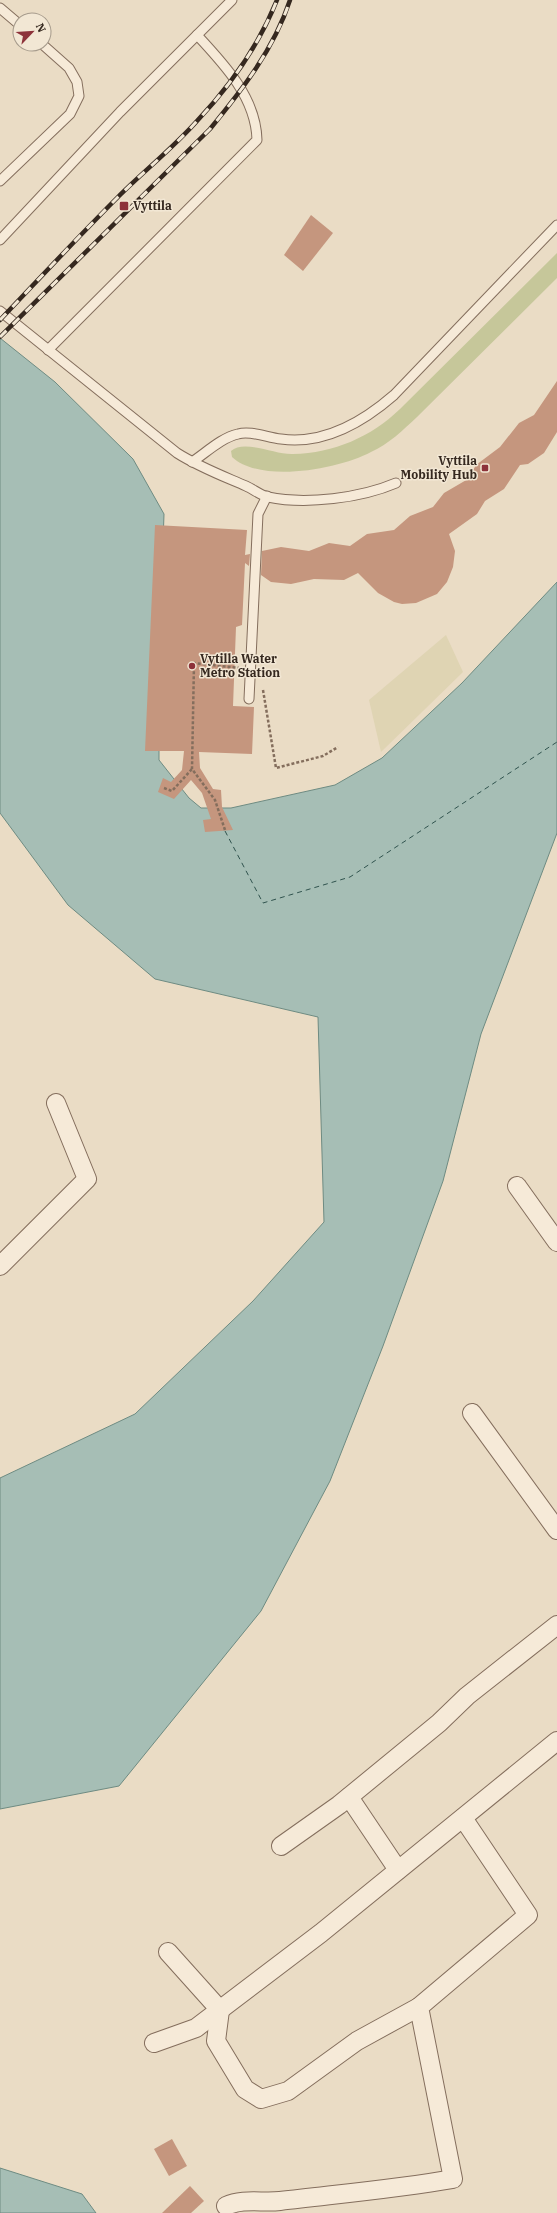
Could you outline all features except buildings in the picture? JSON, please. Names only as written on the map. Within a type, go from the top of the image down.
[{"type":"street","points":[[0,1266],[87,1179],[56,1103]]},
{"type":"street","points":[[517,1186],[557,1242]]},
{"type":"street","points":[[472,1413],[557,1530]]},
{"type":"street","points":[[281,1846],[349,1797],[439,1723],[467,1696],[557,1625]]},
{"type":"street","points":[[154,2043],[196,2028],[398,1870],[557,1741]]},
{"type":"street","points":[[349,1797],[398,1870]]},
{"type":"street","points":[[168,1952],[220,2010],[216,2041],[245,2090],[261,2099],[288,2091],[357,2040],[420,2007],[528,1916],[463,1818]]},
{"type":"street","points":[[226,2206],[236,2202],[278,2201],[411,2187],[454,2179],[420,2007]]},
{"type":"lane","points":[[0,240],[120,112],[232,0]]},
{"type":"lane","points":[[0,8],[12,18]]},
{"type":"lane","points":[[48,350],[257,140],[256,125],[248,103],[226,66],[197,35]]},
{"type":"lane","points":[[0,181],[70,114],[79,96],[77,82],[69,68],[51,52]]},
{"type":"lane","points":[[192,462],[227,437],[241,433],[299,440],[343,430],[377,410],[394,395],[557,226]]},
{"type":"lane","points":[[0,311],[177,453],[192,462],[267,496],[293,499],[338,499],[373,493],[396,483]]},
{"type":"lane","points":[[249,699],[258,514],[267,496]]},
{"type":"path","points":[[225,830],[215,800],[192,769],[194,663],[241,668]]},
{"type":"path","points":[[261,683],[276,768],[324,756],[338,747]]},
{"type":"path","points":[[164,788],[172,791],[192,769]]},
{"type":"shaded area","points":[[0,338],[55,382],[133,459],[164,514],[159,661],[159,760],[189,798],[201,808],[231,808],[335,785],[382,758],[462,683],[557,582],[557,833],[481,1034],[443,1181],[383,1346],[330,1481],[261,1611],[119,1786],[0,1809],[0,1478],[135,1414],[253,1301],[324,1222],[318,1017],[155,979],[68,905],[0,813]]},
{"type":"shaded area","points":[[446,635],[463,672],[381,752],[369,700]]},
{"type":"shaded area","points":[[0,2168],[82,2194],[96,2213],[0,2213]]},
{"type":"green space","points":[[557,253],[557,278],[417,417],[384,445],[371,452],[340,464],[300,471],[280,472],[261,470],[245,465],[232,457],[231,451],[244,447],[260,448],[286,454],[308,453],[323,450],[351,442],[377,428],[400,409]]},
{"type":"ferry route","points":[[225,831],[263,903],[350,877],[557,742]]},
{"type":"railway","points":[[0,320],[103,212],[178,141],[209,108],[243,64],[262,33],[277,0]]},
{"type":"railway","points":[[0,337],[210,129],[245,84],[266,52],[290,0]]},
{"type":"place","name":"Vyttila","points":[[124,206]]},
{"type":"place","name":"Vyttila Mobility Hub","points":[[485,468]]},
{"type":"place","name":"Vytilla Water Metro Station","points":[[192,666]]}]
